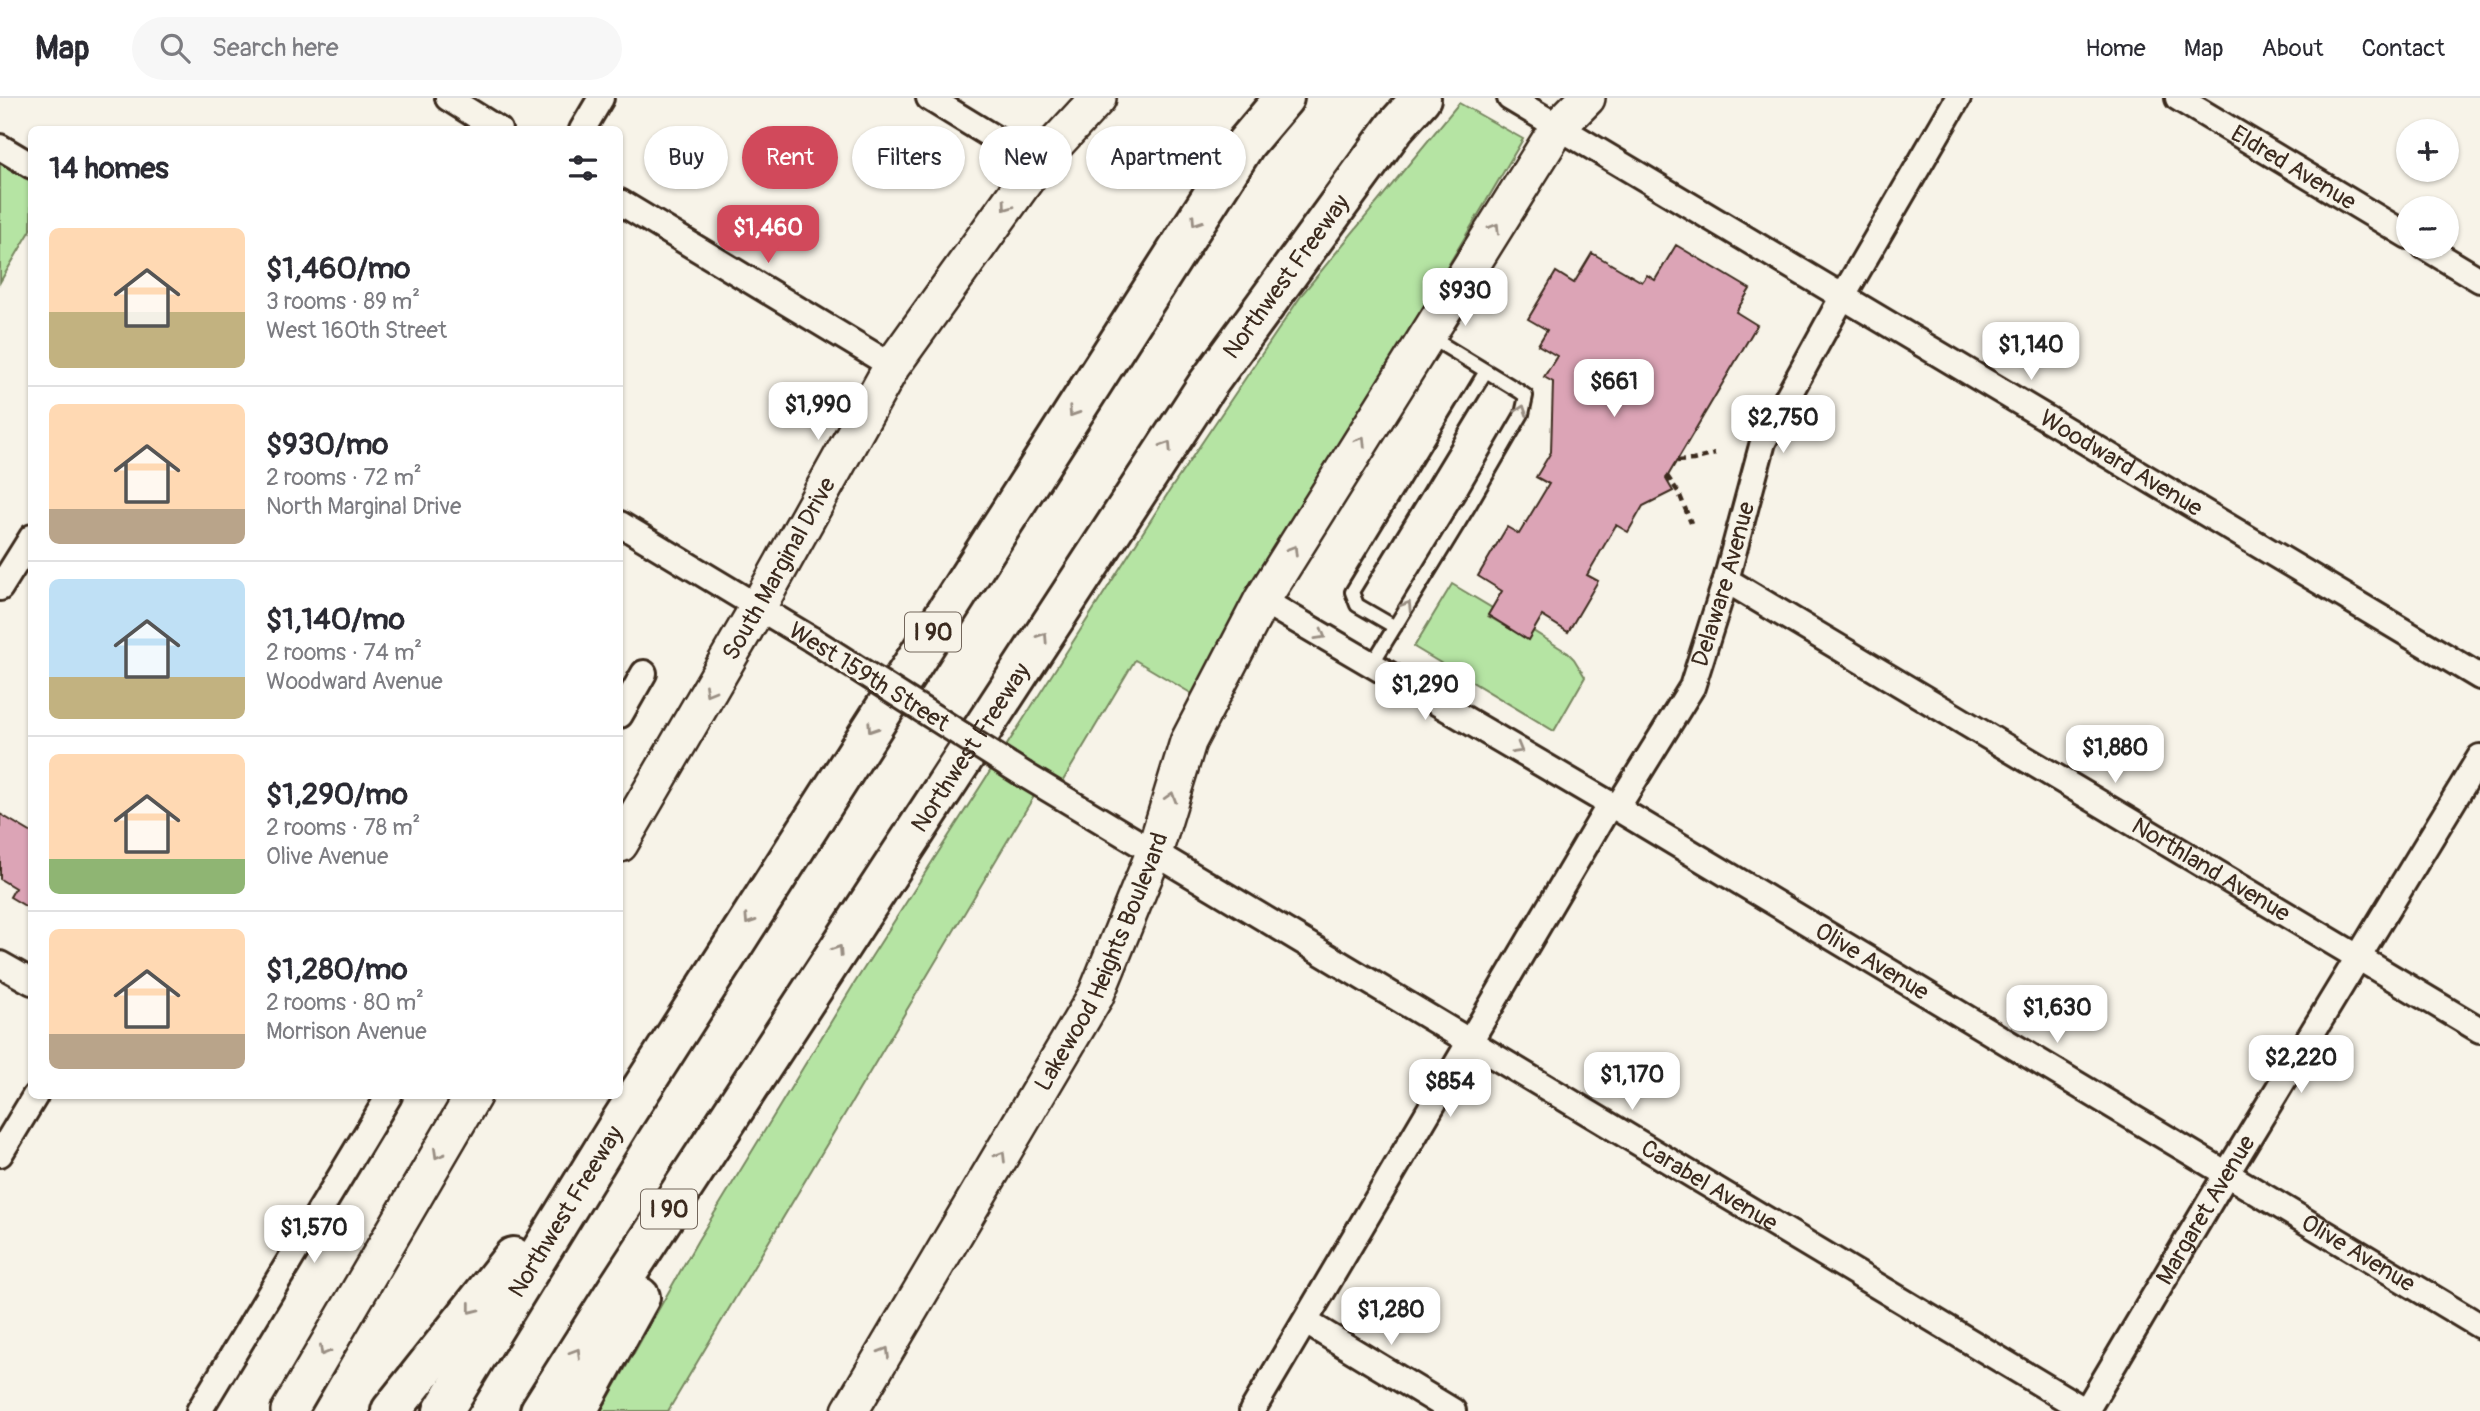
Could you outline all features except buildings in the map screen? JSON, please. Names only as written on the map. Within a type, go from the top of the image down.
[{"type":"highway","points":[[1246,143],[1267,98]]},
{"type":"highway","name":"Northwest Freeway","points":[[1246,143],[1284,98]]},
{"type":"highway","name":"Northwest Freeway","points":[[540,1411],[1207,385],[1395,127],[1421,98]]},
{"type":"highway","points":[[1207,385],[1440,98]]},
{"type":"highway","name":"Northwest Freeway","points":[[443,1411],[621,1121],[1217,189]]},
{"type":"highway","points":[[577,1411],[800,1008]]},
{"type":"highway","points":[[391,1411],[621,1121]]},
{"type":"main road","name":"South Marginal Drive","points":[[1072,126],[1098,98]]},
{"type":"main road","name":"Lakewood Heights Boulevard","points":[[850,1411],[1096,995],[1154,853],[1188,742],[1262,600],[1427,336],[1533,112],[1587,98]]},
{"type":"main road","name":"South Marginal Drive","points":[[623,839],[758,607],[892,366],[1019,189]]},
{"type":"main road","points":[[289,1411],[471,1099]]},
{"type":"street","points":[[447,98],[492,126]]},
{"type":"street","points":[[584,126],[601,98]]},
{"type":"street","points":[[929,98],[979,129]]},
{"type":"street","name":"Delaware Avenue","points":[[1252,1411],[1469,1041],[1614,806],[1692,687],[1726,580],[1763,442],[1843,296],[1958,98]]},
{"type":"street","name":"Eldred Avenue","points":[[2178,98],[2396,229]]},
{"type":"street","name":"Woodward Avenue","points":[[1533,112],[2480,677]]},
{"type":"street","points":[[0,147],[28,164]]},
{"type":"street","points":[[623,204],[892,366]]},
{"type":"street","points":[[2445,259],[2480,280]]},
{"type":"street","name":"West 159th Street","points":[[623,526],[811,639],[1025,775],[1154,853]]},
{"type":"street","points":[[0,588],[28,543]]},
{"type":"street","name":"Northland Avenue","points":[[1726,580],[2480,1030]]},
{"type":"street","name":"Olive Avenue","points":[[1262,600],[1614,806],[2480,1326]]},
{"type":"street","points":[[623,710],[645,673]]},
{"type":"street","name":"Margaret Avenue","points":[[2086,1411],[2480,757]]},
{"type":"street","name":"Carabel Avenue","points":[[1154,853],[2086,1411]]},
{"type":"street","points":[[0,964],[28,980]]},
{"type":"street","points":[[0,1154],[33,1099]]},
{"type":"street","points":[[199,1411],[387,1099]]},
{"type":"street","points":[[1306,1322],[1453,1411]]},
{"type":"lane","points":[[1371,664],[1470,504],[1522,414],[1526,396],[1427,336]]},
{"type":"lane","points":[[1395,627],[1357,604],[1352,592],[1486,371]]},
{"type":"path","points":[[1677,461],[1715,454]]},
{"type":"path","points":[[1667,476],[1683,500],[1691,523]]},
{"type":"green space","points":[[1459,103],[1523,139],[1194,695],[1135,660],[1061,784],[1046,776],[668,1411],[601,1411],[698,1240],[854,984],[1170,490],[1303,293]]},
{"type":"green space","points":[[0,162],[28,179],[28,235],[0,282]]},
{"type":"green space","points":[[1452,584],[1492,608],[1488,616],[1528,639],[1533,631],[1574,659],[1585,677],[1554,731],[1414,647]]}]
